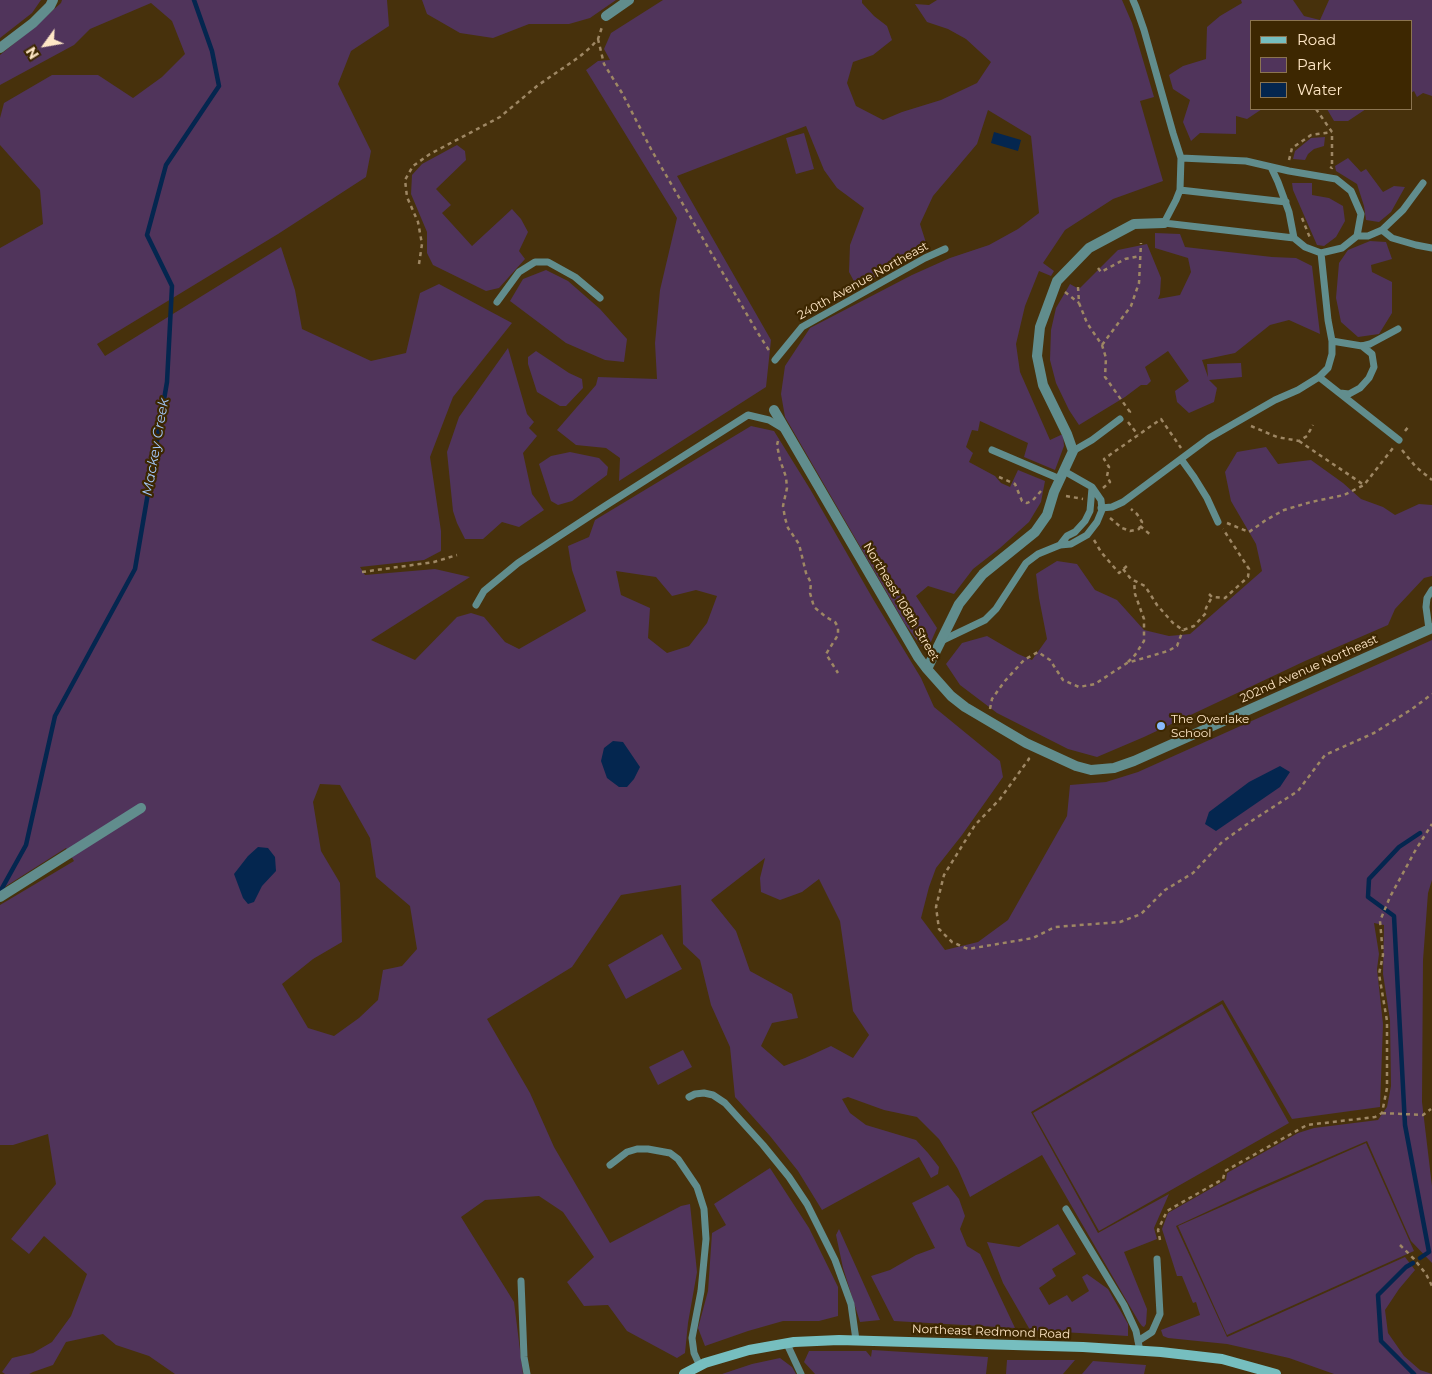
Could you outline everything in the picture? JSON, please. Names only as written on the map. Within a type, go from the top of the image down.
[{"type":"street","points":[[0,48],[33,23],[50,6],[53,0]]},
{"type":"street","points":[[606,16],[629,0]]},
{"type":"street","points":[[927,669],[960,604],[983,574],[1035,532],[1046,515],[1073,451],[1067,434],[1043,385],[1037,356],[1040,327],[1057,281],[1089,248],[1134,224],[1164,223]]},
{"type":"street","name":"Northeast 108th Street","points":[[774,410],[918,656],[951,696],[965,707],[1026,743],[1076,766],[1091,770],[1114,768]]},
{"type":"street","name":"202nd Avenue Northeast","points":[[1114,768],[1134,762],[1431,628]]},
{"type":"street","points":[[0,897],[141,808]]},
{"type":"street","name":"Northeast Redmond Road","points":[[684,1374],[702,1365],[748,1350],[787,1344],[839,1340],[1084,1347],[1139,1346],[1166,1352],[1222,1359],[1276,1374]]},
{"type":"lane","points":[[1133,0],[1144,30],[1173,133],[1182,158],[1180,190],[1164,223],[1294,238],[1305,247],[1321,253],[1342,248],[1358,236],[1368,236],[1382,230],[1402,210],[1423,183]]},
{"type":"lane","points":[[1182,158],[1246,160],[1289,171],[1336,179],[1351,191],[1361,214],[1358,236]]},
{"type":"lane","points":[[1271,167],[1286,202],[1294,238]]},
{"type":"lane","points":[[1180,190],[1286,202]]},
{"type":"lane","points":[[1382,230],[1392,238],[1432,248]]},
{"type":"lane","name":"240th Avenue Northeast","points":[[775,360],[802,327],[925,258],[945,249]]},
{"type":"lane","points":[[1101,508],[1112,507],[1123,502],[1209,438],[1275,400],[1298,390],[1319,377],[1328,368],[1332,354],[1332,341],[1321,253]]},
{"type":"lane","points":[[497,302],[519,272],[535,262],[548,262],[575,276],[600,298]]},
{"type":"lane","points":[[1332,341],[1362,346],[1398,330]]},
{"type":"lane","points":[[1340,392],[1349,394],[1360,388],[1369,378],[1374,367],[1372,354],[1362,346]]},
{"type":"lane","points":[[1319,377],[1340,392],[1398,441]]},
{"type":"lane","points":[[476,606],[484,591],[518,563],[748,415],[769,420],[784,429]]},
{"type":"lane","points":[[1073,451],[1120,420]]},
{"type":"lane","points":[[941,641],[985,620],[996,609],[1026,563],[1038,554],[1060,545],[1071,544],[1087,535],[1097,522],[1101,508],[1101,500],[1092,487],[992,450]]},
{"type":"lane","points":[[1184,457],[1218,522]]},
{"type":"lane","points":[[1060,545],[1085,522],[1090,511],[1092,487]]},
{"type":"lane","points":[[1431,628],[1426,607],[1427,598],[1432,590]]},
{"type":"lane","points":[[689,1097],[704,1093],[713,1095],[725,1104],[763,1145],[789,1177],[807,1204],[835,1260],[851,1304],[856,1340]]},
{"type":"lane","points":[[610,1165],[627,1152],[648,1149],[670,1153],[678,1159],[697,1187],[704,1209],[706,1239],[701,1291],[692,1338],[694,1353],[702,1365]]},
{"type":"lane","points":[[1066,1209],[1124,1305],[1136,1331],[1139,1346]]},
{"type":"lane","points":[[1139,1346],[1152,1332],[1160,1314],[1156,1259]]},
{"type":"lane","points":[[521,1281],[524,1356],[527,1374]]},
{"type":"lane","points":[[787,1344],[801,1374]]},
{"type":"path","points":[[419,264],[422,244],[418,222],[407,196],[404,180],[413,166],[430,154],[500,117],[537,86],[579,58],[598,39],[606,16]]},
{"type":"path","points":[[598,39],[604,64],[622,93],[662,168],[775,360]]},
{"type":"path","points":[[1317,110],[1332,132],[1332,168],[1323,166]]},
{"type":"path","points":[[1289,160],[1292,148],[1311,135],[1332,132]]},
{"type":"path","points":[[1102,345],[1130,306],[1139,282],[1141,243]]},
{"type":"path","points":[[1098,268],[1101,272],[1125,259],[1140,256]]},
{"type":"path","points":[[1078,287],[1079,304],[1086,323],[1102,345],[1106,358],[1104,377],[1130,412],[1124,416],[1138,435]]},
{"type":"path","points":[[1054,288],[1063,291],[1079,304]]},
{"type":"path","points":[[1244,417],[1249,425],[1258,429],[1277,437],[1300,441],[1364,485]]},
{"type":"path","points":[[1102,489],[1110,482],[1107,476],[1109,467],[1104,459],[1161,419],[1184,457]]},
{"type":"path","points":[[1300,441],[1307,436],[1313,425]]},
{"type":"path","points":[[1218,522],[1228,523],[1249,532],[1284,510],[1344,495],[1364,485],[1409,426]]},
{"type":"path","points":[[784,429],[777,445],[786,477],[787,488],[783,506],[785,518],[788,528],[799,544],[806,573],[812,583],[810,593],[814,607],[838,626],[838,635],[826,654],[838,673]]},
{"type":"path","points":[[1398,441],[1416,468],[1432,480]]},
{"type":"path","points":[[999,477],[1015,484],[1022,501],[1027,503],[1034,500],[1041,490],[1087,499]]},
{"type":"path","points":[[1105,520],[1106,515],[1122,528],[1130,531],[1139,529],[1142,522],[1137,514],[1123,502]]},
{"type":"path","points":[[1209,594],[1212,597],[1226,598],[1248,577],[1248,569],[1218,522]]},
{"type":"path","points":[[1140,526],[1152,536]]},
{"type":"path","points":[[1092,538],[1101,552],[1120,573],[1128,565]]},
{"type":"path","points":[[362,572],[434,562],[457,555]]},
{"type":"path","points":[[1123,569],[1134,581],[1145,586],[1157,605],[1173,623],[1183,630]]},
{"type":"path","points":[[989,713],[992,699],[1004,682],[1024,660],[1038,652],[1050,660],[1063,680],[1079,687],[1095,684],[1135,655],[1144,641],[1144,619],[1135,594],[1134,581]]},
{"type":"path","points":[[1127,662],[1168,652],[1177,646],[1183,630],[1194,626],[1206,613],[1206,608],[1212,597]]},
{"type":"path","points":[[1021,754],[1029,758],[1000,799],[975,825],[944,875],[936,908],[939,929],[952,942],[968,950],[1033,938],[1055,927],[1120,922],[1141,914],[1165,890],[1192,873],[1222,842],[1298,791],[1325,755],[1374,733],[1412,710],[1432,694]]},
{"type":"path","points":[[1382,1113],[1387,1088],[1387,1021],[1379,974],[1384,955],[1380,921],[1390,897],[1432,824]]},
{"type":"path","points":[[1160,1240],[1158,1230],[1167,1210],[1223,1179],[1225,1171],[1307,1125],[1375,1117],[1382,1113],[1423,1115],[1431,1109]]},
{"type":"path","points":[[1400,1244],[1426,1274],[1432,1286]]},
{"type":"green space","points":[[0,0],[41,0],[32,13],[0,38]]},
{"type":"green space","points":[[62,0],[387,0],[389,26],[351,51],[338,84],[371,151],[366,177],[278,234],[97,344],[105,356],[281,247],[295,290],[302,329],[371,361],[406,353],[420,293],[439,284],[512,323],[453,397],[430,457],[441,531],[441,551],[424,560],[360,567],[365,575],[435,569],[470,577],[371,640],[415,660],[457,617],[471,613],[484,617],[505,642],[519,649],[586,611],[572,570],[568,546],[589,537],[595,520],[751,426],[774,431],[921,678],[934,707],[1000,761],[1003,777],[936,868],[929,887],[921,918],[945,950],[978,942],[1008,920],[1067,816],[1070,785],[1106,782],[1138,772],[1432,640],[1432,880],[1428,893],[1423,960],[1422,1102],[1432,1186],[1432,1263],[1411,1241],[1367,1141],[1176,1226],[1227,1337],[1405,1257],[1415,1270],[1385,1310],[1388,1333],[1404,1356],[1420,1370],[1432,1374],[1334,1374],[1289,1358],[1227,1344],[1168,1338],[1163,1336],[1161,1330],[1200,1315],[1196,1302],[1193,1303],[1182,1276],[1177,1276],[1162,1229],[1168,1213],[1226,1180],[1227,1173],[1298,1133],[1314,1128],[1378,1120],[1387,1107],[1391,1086],[1390,1020],[1383,974],[1384,925],[1374,923],[1379,954],[1377,969],[1383,1024],[1380,1107],[1292,1119],[1223,1000],[1031,1112],[1098,1233],[1169,1194],[1154,1228],[1157,1239],[1124,1252],[1147,1309],[1144,1327],[1139,1322],[1042,1155],[970,1197],[958,1169],[939,1139],[917,1117],[884,1110],[848,1097],[842,1099],[850,1113],[866,1125],[916,1140],[939,1167],[938,1174],[931,1178],[919,1157],[822,1210],[798,1171],[735,1097],[730,1047],[711,1005],[700,960],[683,944],[681,885],[621,895],[572,967],[487,1019],[530,1093],[554,1147],[610,1243],[681,1206],[690,1204],[697,1272],[685,1353],[677,1358],[627,1331],[608,1305],[584,1306],[567,1282],[594,1257],[563,1212],[539,1196],[485,1200],[461,1217],[514,1302],[523,1374],[175,1374],[149,1356],[116,1345],[103,1334],[66,1342],[53,1365],[29,1374],[5,1374],[2,1372],[12,1358],[33,1353],[52,1342],[71,1316],[87,1274],[44,1236],[29,1254],[11,1239],[56,1184],[48,1134],[13,1145],[0,1145],[0,905],[74,861],[66,848],[0,890],[0,248],[43,224],[40,190],[0,145],[0,118],[4,103],[52,75],[98,75],[133,98],[162,77],[185,54],[172,21],[151,3],[90,29],[74,45],[0,85],[0,55],[61,3]],"holes":[[[616,571],[656,577],[672,596],[696,590],[717,596],[707,623],[689,646],[667,653],[648,638],[650,608],[621,595]],[[320,784],[340,785],[370,838],[376,877],[410,906],[417,949],[402,966],[383,970],[378,1000],[359,1018],[334,1036],[308,1028],[282,984],[313,959],[342,942],[340,883],[321,851],[313,802]],[[765,858],[760,878],[761,892],[780,900],[802,892],[819,879],[840,921],[853,1011],[869,1035],[853,1058],[831,1046],[784,1066],[761,1046],[772,1023],[798,1018],[792,994],[750,971],[736,931],[711,900]]]},
{"type":"green space","points":[[422,0],[616,0],[590,18],[569,24],[529,24],[493,38],[460,33],[427,14]]},
{"type":"green space","points":[[663,0],[862,0],[862,3],[874,16],[887,26],[892,40],[873,55],[853,62],[847,83],[856,106],[883,120],[941,100],[977,83],[991,62],[966,39],[948,29],[927,22],[915,4],[929,5],[937,0],[1122,0],[1132,23],[1154,97],[1140,101],[1163,181],[1113,199],[1065,230],[1043,263],[1054,271],[1051,276],[1039,271],[1025,306],[1016,344],[1020,372],[1050,440],[1063,434],[1064,446],[1055,470],[1024,457],[1028,443],[980,421],[978,431],[972,430],[966,447],[973,453],[969,462],[995,476],[1001,483],[1010,487],[1018,470],[1045,481],[1041,502],[1029,522],[973,569],[954,594],[928,586],[916,596],[937,628],[930,644],[921,646],[905,624],[785,417],[781,394],[785,366],[810,328],[912,275],[950,258],[989,245],[1018,229],[1039,213],[1031,136],[988,110],[977,144],[933,196],[920,224],[928,249],[857,287],[849,272],[850,245],[864,208],[837,188],[824,170],[806,126],[677,176],[771,340],[766,387],[619,481],[620,458],[606,448],[576,445],[557,430],[596,385],[598,377],[657,379],[655,343],[660,290],[677,218],[586,70],[598,61],[610,60],[604,49],[611,33]]},
{"type":"green space","points":[[1241,0],[1293,0],[1304,16],[1320,20],[1250,20],[1250,110],[1260,110],[1247,119],[1236,116],[1236,134],[1200,133],[1191,141],[1183,122],[1190,100],[1173,89],[1169,75],[1183,66],[1206,59],[1207,27],[1220,16],[1242,3]]},
{"type":"green space","points":[[1329,0],[1432,0],[1432,96],[1423,93],[1417,97],[1414,91],[1412,92],[1412,20],[1320,20]]},
{"type":"green space","points":[[1328,110],[1364,110],[1348,121],[1334,121]]},
{"type":"green space","points":[[804,133],[814,169],[796,174],[786,138]]},
{"type":"green space","points":[[1325,137],[1324,146],[1314,149],[1305,160],[1293,159],[1295,151],[1311,138]]},
{"type":"green space","points":[[457,145],[465,151],[466,160],[436,189],[451,205],[442,213],[472,246],[512,209],[521,219],[528,232],[519,251],[525,259],[499,288],[486,291],[433,265],[427,253],[427,232],[411,194],[412,175],[422,164]]},
{"type":"green space","points":[[1348,158],[1361,172],[1366,169],[1383,192],[1394,186],[1405,187],[1391,212],[1379,222],[1366,220],[1357,184],[1336,171],[1335,166]]},
{"type":"green space","points":[[1292,183],[1312,183],[1312,195],[1329,198],[1343,206],[1345,221],[1336,237],[1324,246],[1317,245],[1293,190]]},
{"type":"green space","points":[[1155,233],[1180,234],[1185,247],[1296,258],[1312,266],[1320,334],[1289,320],[1270,325],[1235,353],[1202,360],[1208,377],[1207,364],[1241,363],[1242,377],[1209,380],[1217,388],[1214,402],[1189,413],[1177,402],[1175,391],[1189,381],[1168,351],[1145,367],[1151,381],[1147,385],[1141,385],[1079,425],[1069,410],[1056,383],[1050,360],[1051,330],[1056,308],[1070,284],[1079,289],[1118,250],[1147,244],[1161,278],[1158,299],[1180,295],[1191,272],[1188,258],[1155,248]]},
{"type":"green space","points":[[1370,241],[1386,242],[1392,259],[1371,265],[1372,272],[1392,282],[1392,313],[1379,334],[1358,337],[1341,322],[1336,298],[1339,263],[1348,250]]},
{"type":"green space","points":[[546,270],[568,281],[600,309],[627,339],[624,362],[605,360],[566,343],[510,301],[523,279]]},
{"type":"green space","points":[[508,348],[527,414],[534,422],[529,428],[537,436],[523,453],[532,494],[544,510],[519,527],[502,522],[483,539],[465,539],[453,511],[447,452],[459,417]]},
{"type":"green space","points":[[536,351],[569,373],[582,379],[583,388],[566,406],[560,406],[537,392],[528,364],[528,357]]},
{"type":"green space","points":[[1266,447],[1278,464],[1311,460],[1343,483],[1361,499],[1383,507],[1395,515],[1419,504],[1432,505],[1432,576],[1424,578],[1395,609],[1388,625],[1305,661],[1144,737],[1097,757],[1068,749],[997,713],[960,685],[946,664],[962,643],[987,636],[1032,660],[1047,639],[1036,574],[1057,561],[1077,564],[1095,590],[1117,600],[1144,630],[1169,636],[1190,634],[1262,571],[1256,544],[1231,501],[1225,472],[1237,452]]},
{"type":"green space","points":[[570,452],[599,458],[608,467],[607,475],[572,501],[558,505],[551,501],[539,464],[551,456]]},
{"type":"green space","points":[[662,934],[682,969],[626,999],[608,965]]},
{"type":"green space","points":[[1222,1004],[1289,1123],[1099,1231],[1033,1113]]},
{"type":"green space","points":[[683,1050],[692,1067],[658,1085],[649,1067]]},
{"type":"green space","points":[[1366,1143],[1414,1251],[1227,1335],[1178,1226]]},
{"type":"green space","points":[[770,1168],[809,1228],[838,1287],[838,1316],[819,1321],[783,1321],[705,1346],[698,1328],[708,1291],[712,1233],[726,1225],[714,1204]]},
{"type":"green space","points":[[948,1185],[959,1199],[965,1216],[960,1229],[967,1246],[980,1254],[1015,1328],[894,1321],[871,1276],[890,1270],[916,1255],[935,1248],[912,1203]]},
{"type":"green space","points":[[1058,1224],[1076,1254],[1052,1269],[1056,1276],[1039,1288],[1049,1305],[1067,1295],[1072,1302],[1089,1291],[1082,1277],[1087,1274],[1108,1289],[1128,1324],[1128,1336],[1030,1330],[1003,1283],[987,1242],[1019,1247]]},
{"type":"green space","points":[[839,1229],[880,1320],[860,1322],[843,1268],[836,1235]]},
{"type":"green space","points":[[872,1350],[988,1357],[986,1374],[815,1374],[804,1362],[809,1351],[866,1351],[871,1357]]},
{"type":"green space","points":[[780,1358],[792,1367],[796,1374],[722,1374],[752,1364]]},
{"type":"green space","points":[[1007,1360],[1075,1360],[1063,1374],[1006,1374]]},
{"type":"green space","points":[[1093,1361],[1146,1365],[1144,1374],[1082,1374]]},
{"type":"water","points":[[994,132],[1021,140],[1018,151],[991,143]]},
{"type":"water","points":[[613,741],[623,742],[640,767],[634,779],[627,787],[619,787],[607,778],[601,761],[604,748]]},
{"type":"water","points":[[1280,766],[1290,772],[1280,787],[1216,831],[1205,824],[1209,812],[1249,782]]},
{"type":"water","points":[[258,847],[268,848],[275,857],[276,871],[262,886],[254,902],[248,904],[243,898],[234,874]]},
{"type":"waterway","name":"Mackey Creek","points":[[0,892],[26,845],[55,716],[135,569],[167,382],[172,286],[147,235],[166,165],[219,86],[212,51],[194,0]]},
{"type":"waterway","points":[[1420,833],[1399,847],[1369,879],[1368,897],[1394,916],[1405,1125],[1429,1252],[1420,1258]]},
{"type":"waterway","points":[[1413,1263],[1406,1267],[1378,1295],[1381,1341],[1414,1374]]},
{"type":"place","name":"The Overlake School","points":[[1161,726]]}]
